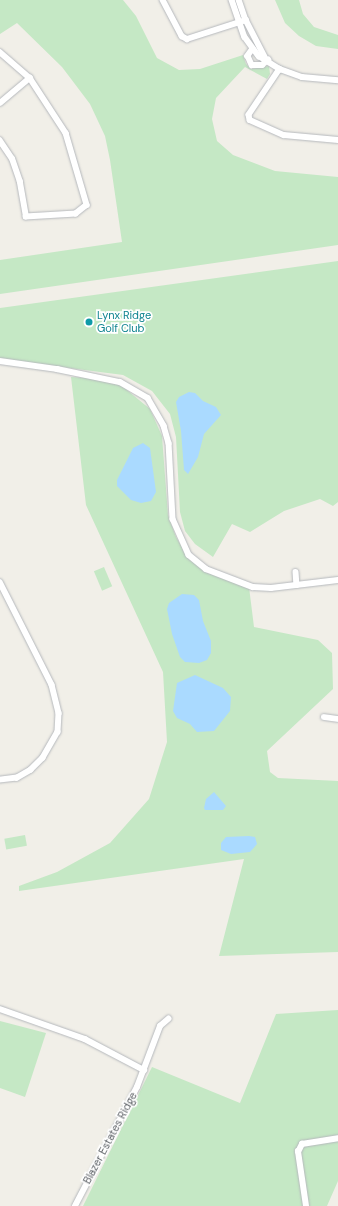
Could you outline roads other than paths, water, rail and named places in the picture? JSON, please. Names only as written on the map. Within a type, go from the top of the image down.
[{"type":"street","points":[[163,0],[182,36],[187,39],[246,20]]},
{"type":"street","points":[[232,0],[239,23],[253,49],[280,69],[302,77],[338,80]]},
{"type":"street","points":[[239,0],[246,20],[264,52],[266,58],[262,65],[252,65],[248,56],[253,49]]},
{"type":"street","points":[[0,52],[30,78],[66,133],[87,205],[76,214],[26,217],[17,174],[12,159],[0,141]]},
{"type":"street","points":[[280,69],[249,115],[250,120],[284,135],[338,140]]},
{"type":"street","points":[[0,103],[30,78]]},
{"type":"street","points":[[0,361],[57,369],[120,382],[148,398],[164,426],[169,443],[173,519],[189,555],[206,569],[253,587],[271,588],[338,580]]},
{"type":"street","points":[[296,572],[297,585]]},
{"type":"street","points":[[0,582],[52,685],[59,713],[58,732],[43,758],[31,770],[17,778],[0,780]]},
{"type":"street","points":[[324,717],[338,720]]},
{"type":"street","points":[[0,1009],[85,1040],[144,1070]]},
{"type":"street","name":"Blazer Estates Ridge","points":[[75,1206],[124,1114],[144,1070],[160,1026],[168,1019]]},
{"type":"street","points":[[306,1206],[298,1152],[302,1144],[338,1138]]},
{"type":"water","points":[[189,392],[195,393],[203,401],[216,407],[221,415],[204,434],[198,457],[188,474],[184,470],[181,431],[176,402],[179,397]]},
{"type":"water","points":[[143,443],[150,448],[156,492],[151,501],[141,503],[131,500],[117,486],[117,480],[133,448]]},
{"type":"water","points":[[182,594],[194,595],[199,600],[203,621],[211,641],[211,653],[207,660],[199,663],[185,662],[180,657],[172,634],[167,609],[169,603]]},
{"type":"water","points":[[195,675],[223,688],[231,697],[230,711],[214,731],[197,732],[190,724],[177,718],[173,711],[177,683]]},
{"type":"water","points":[[214,792],[226,806],[223,810],[205,810],[206,799]]},
{"type":"water","points":[[226,837],[255,837],[257,844],[250,852],[231,854],[221,850],[221,843]]},
{"type":"place","name":"Lynx Ridge Golf Club","points":[[89,322]]}]
